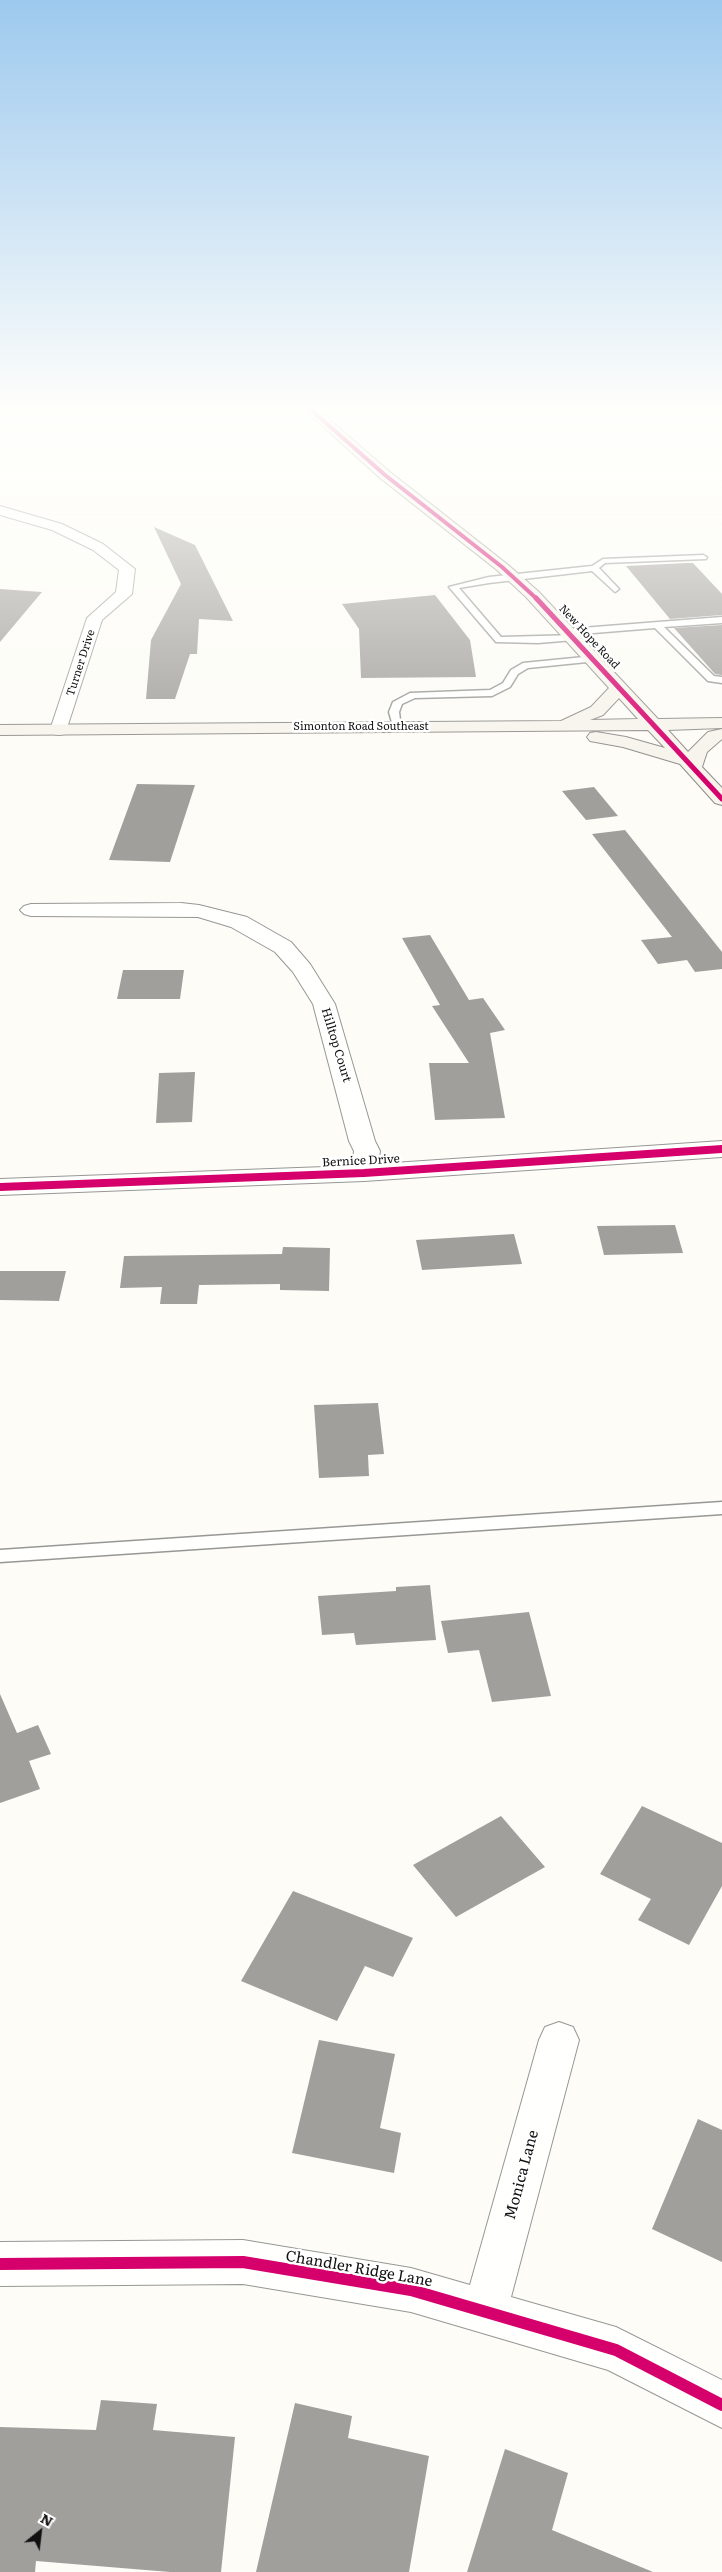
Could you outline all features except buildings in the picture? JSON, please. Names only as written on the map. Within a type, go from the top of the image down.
[{"type":"street","name":"Turner Drive","points":[[59,730],[95,618],[124,594],[127,570],[98,547],[61,529]]},
{"type":"street","name":"New Hope Road","points":[[452,529],[514,578],[571,635],[722,799]]},
{"type":"street","points":[[560,726],[597,711],[622,689],[671,711],[722,718]]},
{"type":"street","name":"Simonton Road Southeast","points":[[0,730],[398,726],[528,727],[722,723]]},
{"type":"street","points":[[528,727],[626,742],[690,764],[698,750],[714,736],[722,734]]},
{"type":"street","name":"Hilltop Court","points":[[31,910],[181,909],[200,911],[239,922],[282,947],[302,969],[324,1004],[362,1141],[367,1151],[364,1173]]},
{"type":"street","name":"Bernice Drive","points":[[0,1186],[364,1173],[722,1148]]},
{"type":"street","name":"Monica Lane","points":[[484,2311],[559,2040]]},
{"type":"street","name":"Chandler Ridge Lane","points":[[0,2264],[243,2262],[411,2290],[616,2350],[722,2405]]},
{"type":"lane","points":[[703,556],[603,562],[594,568],[453,587],[499,640],[538,640],[656,625],[722,620]]},
{"type":"lane","points":[[594,568],[615,589]]},
{"type":"lane","points":[[703,630],[718,628],[712,621]]},
{"type":"lane","points":[[656,625],[711,679],[722,680]]},
{"type":"lane","points":[[664,633],[678,632]]},
{"type":"lane","points":[[674,643],[687,642]]},
{"type":"lane","points":[[685,655],[697,654]]},
{"type":"lane","points":[[398,726],[394,712],[398,702],[413,695],[492,693],[507,685],[514,672],[526,666],[594,659]]},
{"type":"lane","points":[[0,1556],[722,1508]]},
{"type":"cycle path","points":[[454,529],[502,567],[532,594],[722,799]]},
{"type":"cycle path","points":[[0,1187],[364,1173],[722,1149]]},
{"type":"cycle path","points":[[0,2264],[243,2262],[411,2290],[616,2350],[722,2405]]}]
